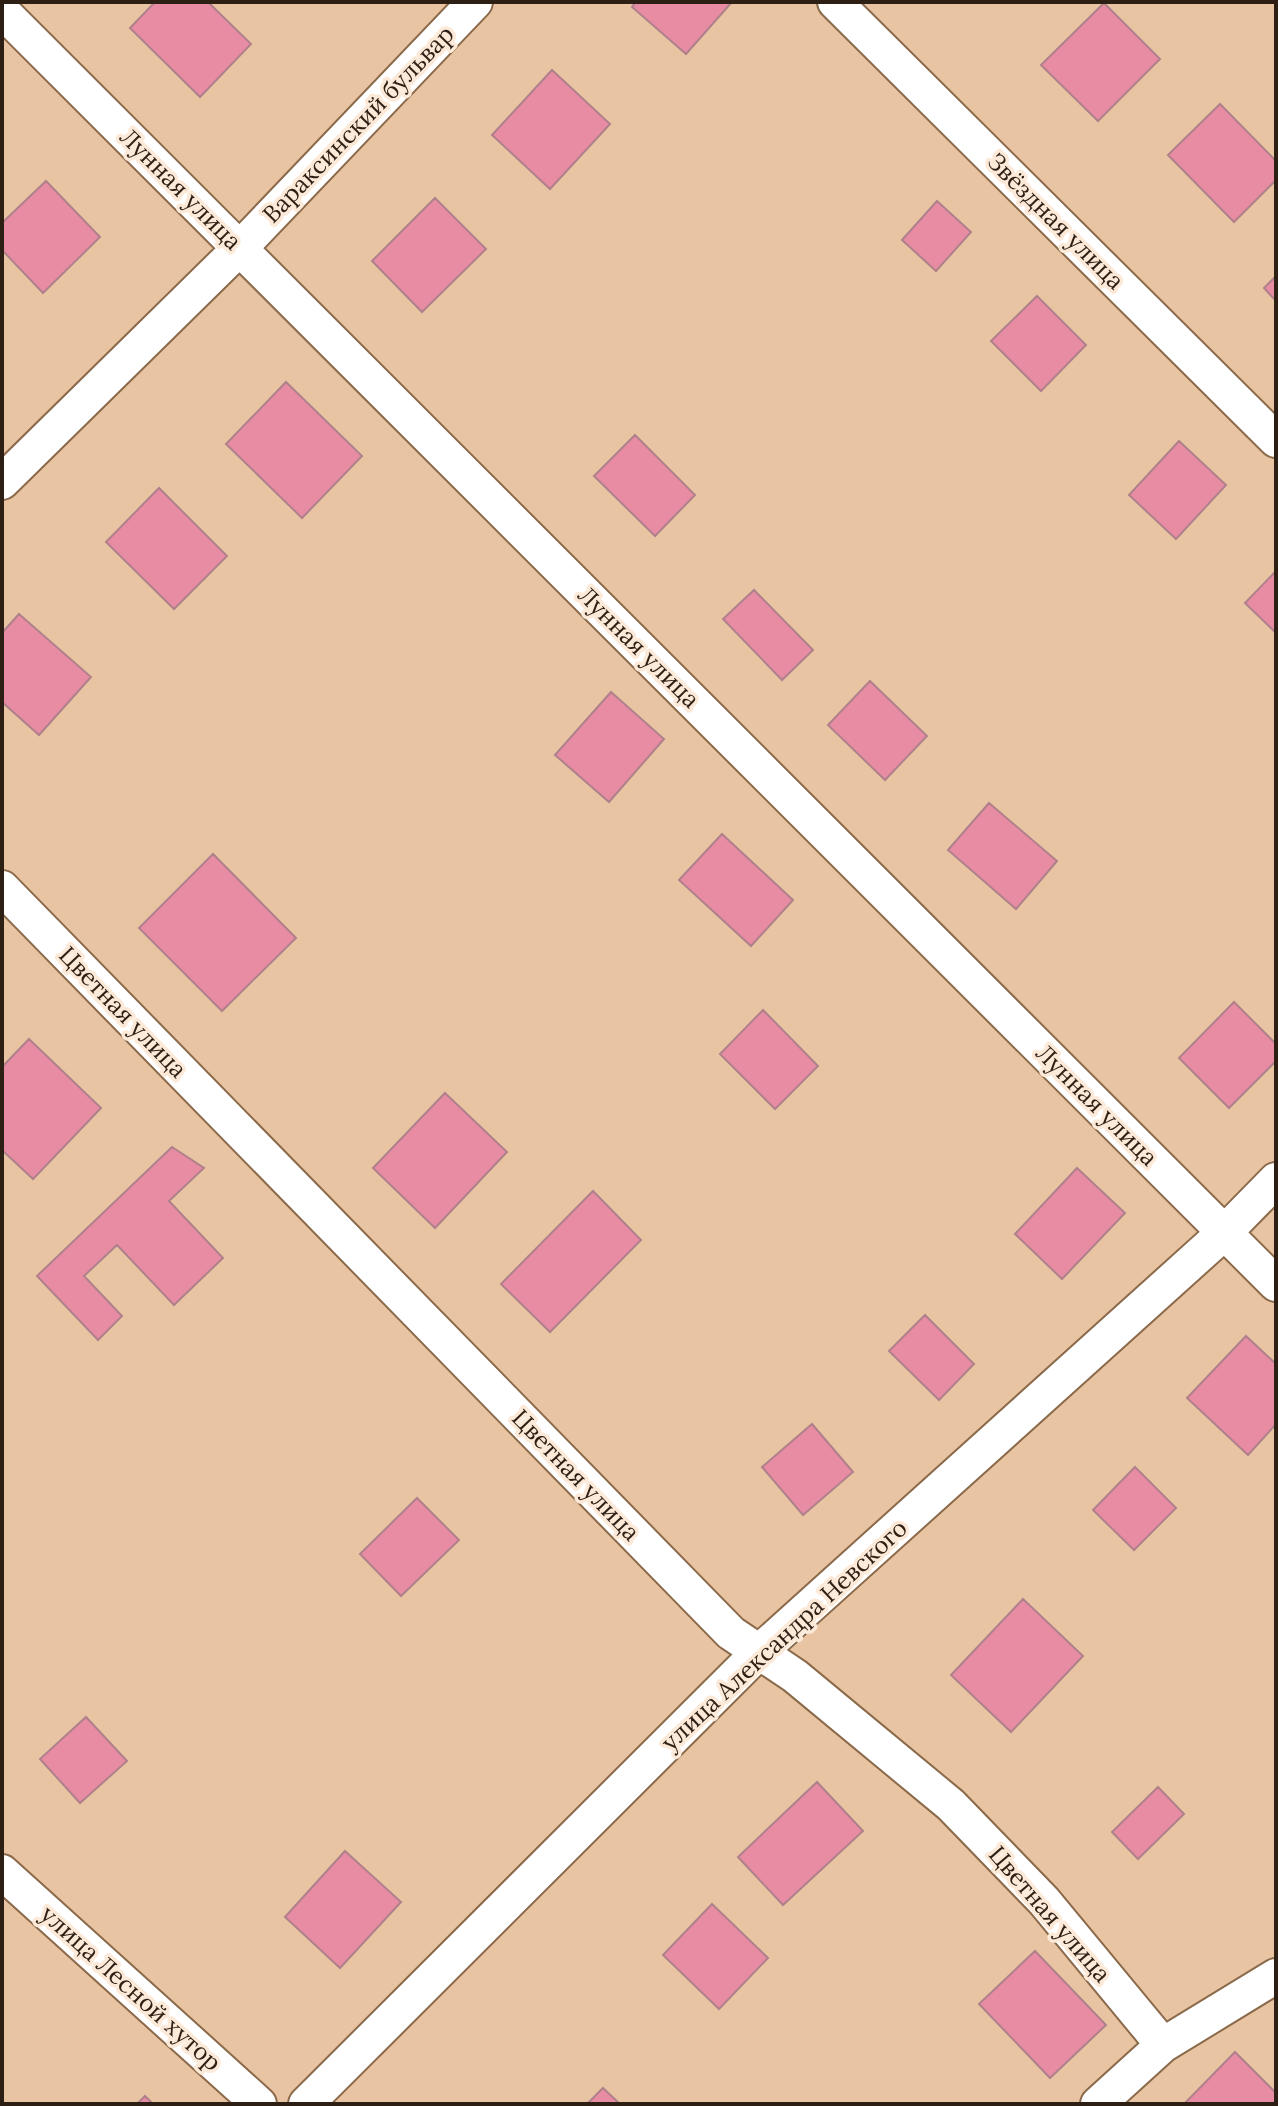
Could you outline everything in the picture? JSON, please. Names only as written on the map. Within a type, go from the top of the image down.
[{"type":"street","name":"Вараксинский бульвар","points":[[2,482],[240,248],[475,2]]},
{"type":"street","name":"Звёздная улица","points":[[835,2],[1276,440]]},
{"type":"street","name":"Лунная улица","points":[[2,11],[1276,1284]]},
{"type":"street","name":"Цветная улица","points":[[2,888],[731,1633],[795,1676],[951,1805],[1044,1901],[1163,2045]]},
{"type":"street","name":"улица Александра Невского","points":[[306,2104],[759,1652],[1225,1232],[1276,1180]]},
{"type":"street","name":"улица Лесной хутор","points":[[2,1872],[259,2104]]},
{"type":"street","points":[[1098,2104],[1163,2045],[1276,1976]]},
{"type":"building","points":[[155,2],[208,2],[251,44],[200,97],[130,28]]},
{"type":"building","points":[[636,2],[732,2],[686,54],[632,7]]},
{"type":"building","points":[[1104,3],[1160,59],[1098,121],[1041,65]]},
{"type":"building","points":[[552,70],[610,124],[550,189],[492,135]]},
{"type":"building","points":[[1220,104],[1276,161],[1276,180],[1234,222],[1168,155]]},
{"type":"building","points":[[46,181],[100,237],[43,293],[2,250],[2,223]]},
{"type":"building","points":[[435,198],[486,249],[422,312],[372,261]]},
{"type":"building","points":[[937,201],[971,232],[936,271],[902,240]]},
{"type":"building","points":[[1276,276],[1276,301],[1264,288]]},
{"type":"building","points":[[1037,296],[1086,345],[1041,391],[991,341]]},
{"type":"building","points":[[286,382],[362,456],[302,518],[226,444]]},
{"type":"building","points":[[635,435],[695,495],[655,536],[594,476]]},
{"type":"building","points":[[1179,441],[1226,485],[1176,539],[1129,495]]},
{"type":"building","points":[[159,488],[227,556],[174,609],[106,542]]},
{"type":"building","points":[[1276,571],[1276,633],[1245,603]]},
{"type":"building","points":[[754,590],[813,650],[782,680],[723,619]]},
{"type":"building","points":[[19,614],[91,677],[39,735],[2,702],[2,633]]},
{"type":"building","points":[[870,681],[927,736],[885,780],[828,725]]},
{"type":"building","points":[[611,692],[664,739],[609,802],[555,755]]},
{"type":"building","points":[[989,803],[1057,861],[1016,909],[948,850]]},
{"type":"building","points":[[722,834],[793,900],[751,946],[679,880]]},
{"type":"building","points":[[213,854],[296,938],[222,1011],[139,928]]},
{"type":"building","points":[[1234,1002],[1276,1044],[1276,1061],[1229,1108],[1179,1058]]},
{"type":"building","points":[[763,1010],[818,1066],[775,1109],[720,1054]]},
{"type":"building","points":[[29,1039],[101,1108],[33,1179],[2,1150],[2,1067]]},
{"type":"building","points":[[445,1093],[507,1152],[435,1228],[373,1168]]},
{"type":"building","points":[[172,1147],[204,1168],[169,1201],[223,1258],[174,1305],[117,1245],[84,1276],[122,1316],[98,1340],[37,1276]]},
{"type":"building","points":[[1077,1168],[1125,1213],[1062,1279],[1015,1234]]},
{"type":"building","points":[[593,1191],[641,1240],[550,1332],[501,1284]]},
{"type":"building","points":[[925,1315],[974,1364],[939,1400],[889,1351]]},
{"type":"building","points":[[1246,1336],[1276,1364],[1276,1424],[1248,1455],[1187,1398]]},
{"type":"building","points":[[812,1424],[853,1472],[803,1515],[762,1467]]},
{"type":"building","points":[[1135,1467],[1176,1508],[1134,1550],[1093,1510]]},
{"type":"building","points":[[417,1498],[459,1540],[401,1596],[360,1554]]},
{"type":"building","points":[[1023,1599],[1083,1656],[1011,1732],[951,1675]]},
{"type":"building","points":[[86,1717],[127,1761],[80,1803],[40,1759]]},
{"type":"building","points":[[817,1782],[863,1831],[783,1905],[738,1857]]},
{"type":"building","points":[[1158,1787],[1184,1814],[1138,1859],[1112,1832]]},
{"type":"building","points":[[345,1851],[401,1902],[340,1968],[285,1917]]},
{"type":"building","points":[[712,1904],[768,1958],[719,2009],[663,1955]]},
{"type":"building","points":[[1035,1951],[1106,2025],[1050,2078],[979,2004]]},
{"type":"building","points":[[1235,2052],[1276,2093],[1276,2104],[1184,2104]]},
{"type":"building","points":[[603,2088],[620,2104],[587,2104]]},
{"type":"building","points":[[145,2096],[153,2104],[137,2104]]}]
